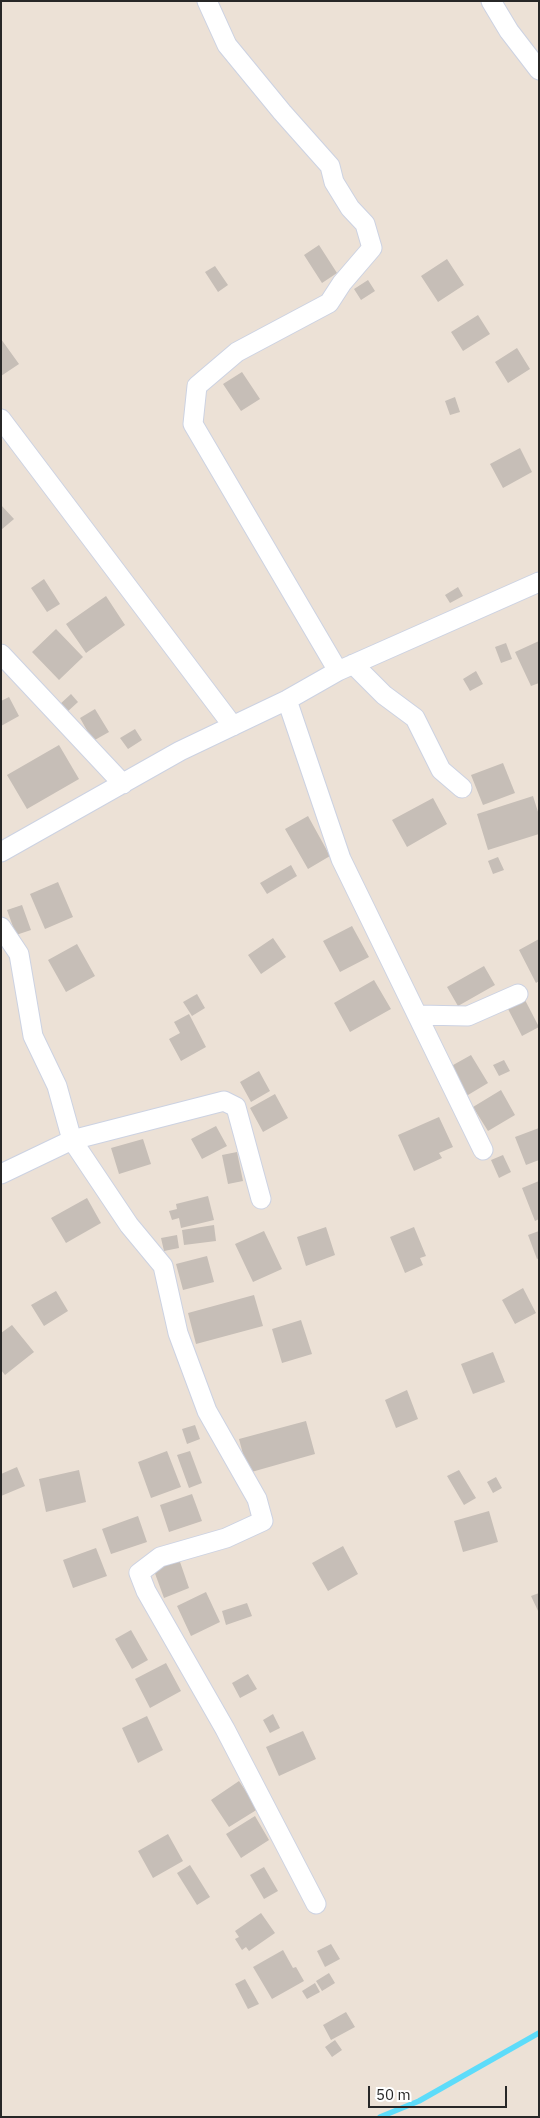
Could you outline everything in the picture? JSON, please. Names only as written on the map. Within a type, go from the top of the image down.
[{"type":"street","points":[[207,1],[227,45],[282,112],[330,166],[334,182],[350,208],[365,224],[372,248],[342,283],[328,303],[237,352],[197,386],[193,424],[345,667],[415,718],[441,770],[462,788]]},
{"type":"street","points":[[491,1],[509,30],[539,70]]},
{"type":"street","points":[[1,419],[233,726]]},
{"type":"street","points":[[1,852],[180,751],[287,700],[345,667],[539,582]]},
{"type":"street","points":[[1,654],[123,784]]},
{"type":"street","points":[[287,700],[341,858],[483,1150]]},
{"type":"street","points":[[1,926],[19,954],[33,1036],[57,1086],[72,1140],[129,1226],[163,1266],[178,1333],[207,1411],[257,1499],[262,1521],[226,1538],[160,1557],[139,1573],[146,1591],[225,1729],[316,1904]]},
{"type":"street","points":[[418,1015],[468,1016],[518,994]]},
{"type":"street","points":[[1,1174],[72,1140],[224,1101],[236,1107],[261,1199]]},
{"type":"building","points":[[319,245],[337,273],[322,283],[304,255]]},
{"type":"building","points":[[447,259],[464,285],[438,302],[421,276]]},
{"type":"building","points":[[215,266],[228,285],[218,292],[205,272]]},
{"type":"building","points":[[368,280],[375,291],[361,300],[354,289]]},
{"type":"building","points":[[478,315],[490,334],[463,351],[451,332]]},
{"type":"building","points":[[1,339],[19,364],[1,376]]},
{"type":"building","points":[[517,348],[530,369],[508,383],[495,362]]},
{"type":"building","points":[[242,372],[260,399],[241,411],[223,384]]},
{"type":"building","points":[[455,397],[460,412],[450,415],[445,401]]},
{"type":"building","points":[[520,448],[532,472],[503,488],[490,464]]},
{"type":"building","points":[[1,505],[14,519],[1,530]]},
{"type":"building","points":[[44,579],[60,604],[47,612],[31,588]]},
{"type":"building","points":[[458,587],[463,596],[450,603],[445,595]]},
{"type":"building","points":[[106,596],[125,625],[86,653],[66,624]]},
{"type":"building","points":[[56,629],[83,657],[59,680],[32,652]]},
{"type":"building","points":[[539,641],[539,683],[531,686],[515,652]]},
{"type":"building","points":[[506,643],[512,659],[501,663],[495,647]]},
{"type":"building","points":[[476,671],[483,684],[470,691],[463,679]]},
{"type":"building","points":[[71,694],[78,702],[66,713],[59,705]]},
{"type":"building","points":[[9,697],[19,716],[1,726],[1,701]]},
{"type":"building","points":[[95,709],[109,732],[93,741],[80,718]]},
{"type":"building","points":[[135,729],[142,740],[128,749],[120,738]]},
{"type":"building","points":[[59,745],[79,779],[27,809],[7,775]]},
{"type":"building","points":[[503,763],[515,793],[483,805],[471,775]]},
{"type":"building","points":[[533,796],[539,815],[539,834],[488,850],[477,814]]},
{"type":"building","points":[[433,798],[447,824],[407,847],[392,820]]},
{"type":"building","points":[[308,816],[330,856],[308,869],[285,829]]},
{"type":"building","points":[[498,857],[504,870],[493,874],[488,861]]},
{"type":"building","points":[[291,865],[297,876],[267,894],[260,883]]},
{"type":"building","points":[[58,882],[73,917],[45,929],[30,894]]},
{"type":"building","points":[[22,905],[31,930],[16,935],[7,910]]},
{"type":"building","points":[[352,926],[369,957],[340,972],[323,941]]},
{"type":"building","points":[[273,938],[286,957],[261,974],[248,955]]},
{"type":"building","points":[[539,939],[539,981],[536,983],[519,950]]},
{"type":"building","points":[[77,944],[95,976],[66,992],[48,960]]},
{"type":"building","points":[[484,966],[495,985],[458,1006],[447,987]]},
{"type":"building","points":[[374,980],[391,1009],[350,1032],[334,1003]]},
{"type":"building","points":[[197,994],[205,1008],[192,1016],[183,1002]]},
{"type":"building","points":[[525,1000],[539,1027],[522,1036],[508,1009]]},
{"type":"building","points":[[189,1014],[206,1047],[181,1061],[169,1039],[180,1033],[174,1022]]},
{"type":"building","points":[[471,1055],[488,1083],[463,1098],[446,1069]]},
{"type":"building","points":[[504,1060],[510,1071],[499,1076],[493,1065]]},
{"type":"building","points":[[259,1071],[270,1091],[251,1102],[240,1082]]},
{"type":"building","points":[[501,1090],[515,1115],[488,1131],[473,1107]]},
{"type":"building","points":[[275,1094],[288,1118],[263,1132],[250,1108]]},
{"type":"building","points":[[439,1117],[453,1147],[439,1153],[442,1158],[414,1171],[398,1135]]},
{"type":"building","points":[[216,1126],[227,1146],[202,1159],[191,1139]]},
{"type":"building","points":[[539,1128],[539,1160],[526,1165],[515,1137]]},
{"type":"building","points":[[143,1139],[151,1164],[119,1174],[111,1148]]},
{"type":"building","points":[[237,1152],[243,1181],[228,1184],[222,1155]]},
{"type":"building","points":[[503,1155],[511,1172],[499,1178],[491,1160]]},
{"type":"building","points":[[539,1181],[539,1219],[535,1221],[522,1188]]},
{"type":"building","points":[[208,1196],[214,1220],[181,1228],[179,1218],[172,1220],[169,1211],[177,1209],[176,1204]]},
{"type":"building","points":[[87,1198],[101,1223],[66,1243],[51,1218]]},
{"type":"building","points":[[214,1225],[216,1241],[184,1245],[182,1230]]},
{"type":"building","points":[[326,1227],[335,1255],[306,1266],[297,1237]]},
{"type":"building","points":[[414,1227],[426,1256],[420,1258],[423,1265],[405,1273],[390,1237]]},
{"type":"building","points":[[264,1231],[282,1269],[253,1282],[235,1244]]},
{"type":"building","points":[[539,1231],[539,1258],[537,1259],[528,1235]]},
{"type":"building","points":[[177,1235],[179,1248],[164,1251],[161,1238]]},
{"type":"building","points":[[207,1256],[214,1282],[183,1290],[176,1264]]},
{"type":"building","points":[[523,1288],[536,1313],[515,1324],[502,1300]]},
{"type":"building","points":[[56,1291],[68,1311],[44,1326],[31,1305]]},
{"type":"building","points":[[254,1295],[263,1326],[196,1344],[188,1313]]},
{"type":"building","points":[[301,1320],[312,1354],[282,1363],[272,1329]]},
{"type":"building","points":[[12,1325],[34,1352],[5,1375],[1,1370],[1,1333]]},
{"type":"building","points":[[493,1352],[505,1382],[473,1394],[461,1364]]},
{"type":"building","points":[[407,1390],[418,1419],[396,1428],[385,1400]]},
{"type":"building","points":[[306,1421],[315,1454],[248,1473],[239,1439]]},
{"type":"building","points":[[195,1425],[200,1439],[187,1444],[182,1429]]},
{"type":"building","points":[[167,1451],[181,1487],[151,1498],[138,1462]]},
{"type":"building","points":[[190,1451],[202,1483],[189,1488],[177,1455]]},
{"type":"building","points":[[17,1467],[25,1486],[1,1496],[1,1474]]},
{"type":"building","points":[[79,1470],[86,1502],[46,1512],[39,1479]]},
{"type":"building","points":[[459,1470],[476,1498],[464,1505],[447,1476]]},
{"type":"building","points":[[496,1477],[502,1488],[493,1493],[487,1482]]},
{"type":"building","points":[[192,1494],[202,1521],[169,1532],[160,1505]]},
{"type":"building","points":[[489,1511],[498,1542],[463,1552],[454,1521]]},
{"type":"building","points":[[138,1516],[147,1542],[111,1554],[102,1529]]},
{"type":"building","points":[[343,1546],[358,1574],[328,1591],[312,1563]]},
{"type":"building","points":[[96,1548],[107,1576],[73,1588],[63,1560]]},
{"type":"building","points":[[179,1559],[189,1588],[164,1598],[153,1568]]},
{"type":"building","points":[[206,1592],[220,1622],[191,1636],[177,1606]]},
{"type":"building","points":[[539,1593],[539,1613],[531,1596]]},
{"type":"building","points":[[247,1603],[252,1616],[226,1625],[222,1611]]},
{"type":"building","points":[[131,1630],[148,1660],[132,1669],[115,1639]]},
{"type":"building","points":[[166,1663],[181,1691],[150,1708],[135,1679]]},
{"type":"building","points":[[248,1674],[257,1689],[240,1698],[232,1683]]},
{"type":"building","points":[[273,1714],[280,1728],[270,1733],[263,1720]]},
{"type":"building","points":[[147,1716],[163,1750],[138,1763],[122,1728]]},
{"type":"building","points":[[303,1731],[316,1759],[279,1776],[266,1747]]},
{"type":"building","points":[[239,1781],[258,1809],[229,1827],[211,1800]]},
{"type":"building","points":[[255,1816],[269,1840],[241,1858],[226,1834]]},
{"type":"building","points":[[168,1834],[183,1861],[153,1878],[138,1851]]},
{"type":"building","points":[[190,1865],[210,1897],[197,1905],[177,1873]]},
{"type":"building","points":[[264,1867],[278,1891],[264,1899],[250,1875]]},
{"type":"building","points":[[261,1913],[275,1933],[249,1951],[246,1947],[242,1950],[235,1939],[239,1937],[235,1931]]},
{"type":"building","points":[[331,1944],[340,1959],[325,1967],[317,1951]]},
{"type":"building","points":[[283,1950],[293,1968],[296,1967],[304,1981],[272,1999],[253,1967]]},
{"type":"building","points":[[329,1973],[335,1983],[322,1991],[316,1981]]},
{"type":"building","points":[[245,1979],[259,2004],[248,2009],[235,1984]]},
{"type":"building","points":[[315,1983],[320,1992],[307,1999],[302,1991]]},
{"type":"building","points":[[346,2012],[355,2027],[331,2040],[323,2025]]},
{"type":"building","points":[[335,2040],[342,2050],[332,2057],[325,2047]]},
{"type":"waterway","points":[[380,2117],[419,2101],[539,2033]]}]
